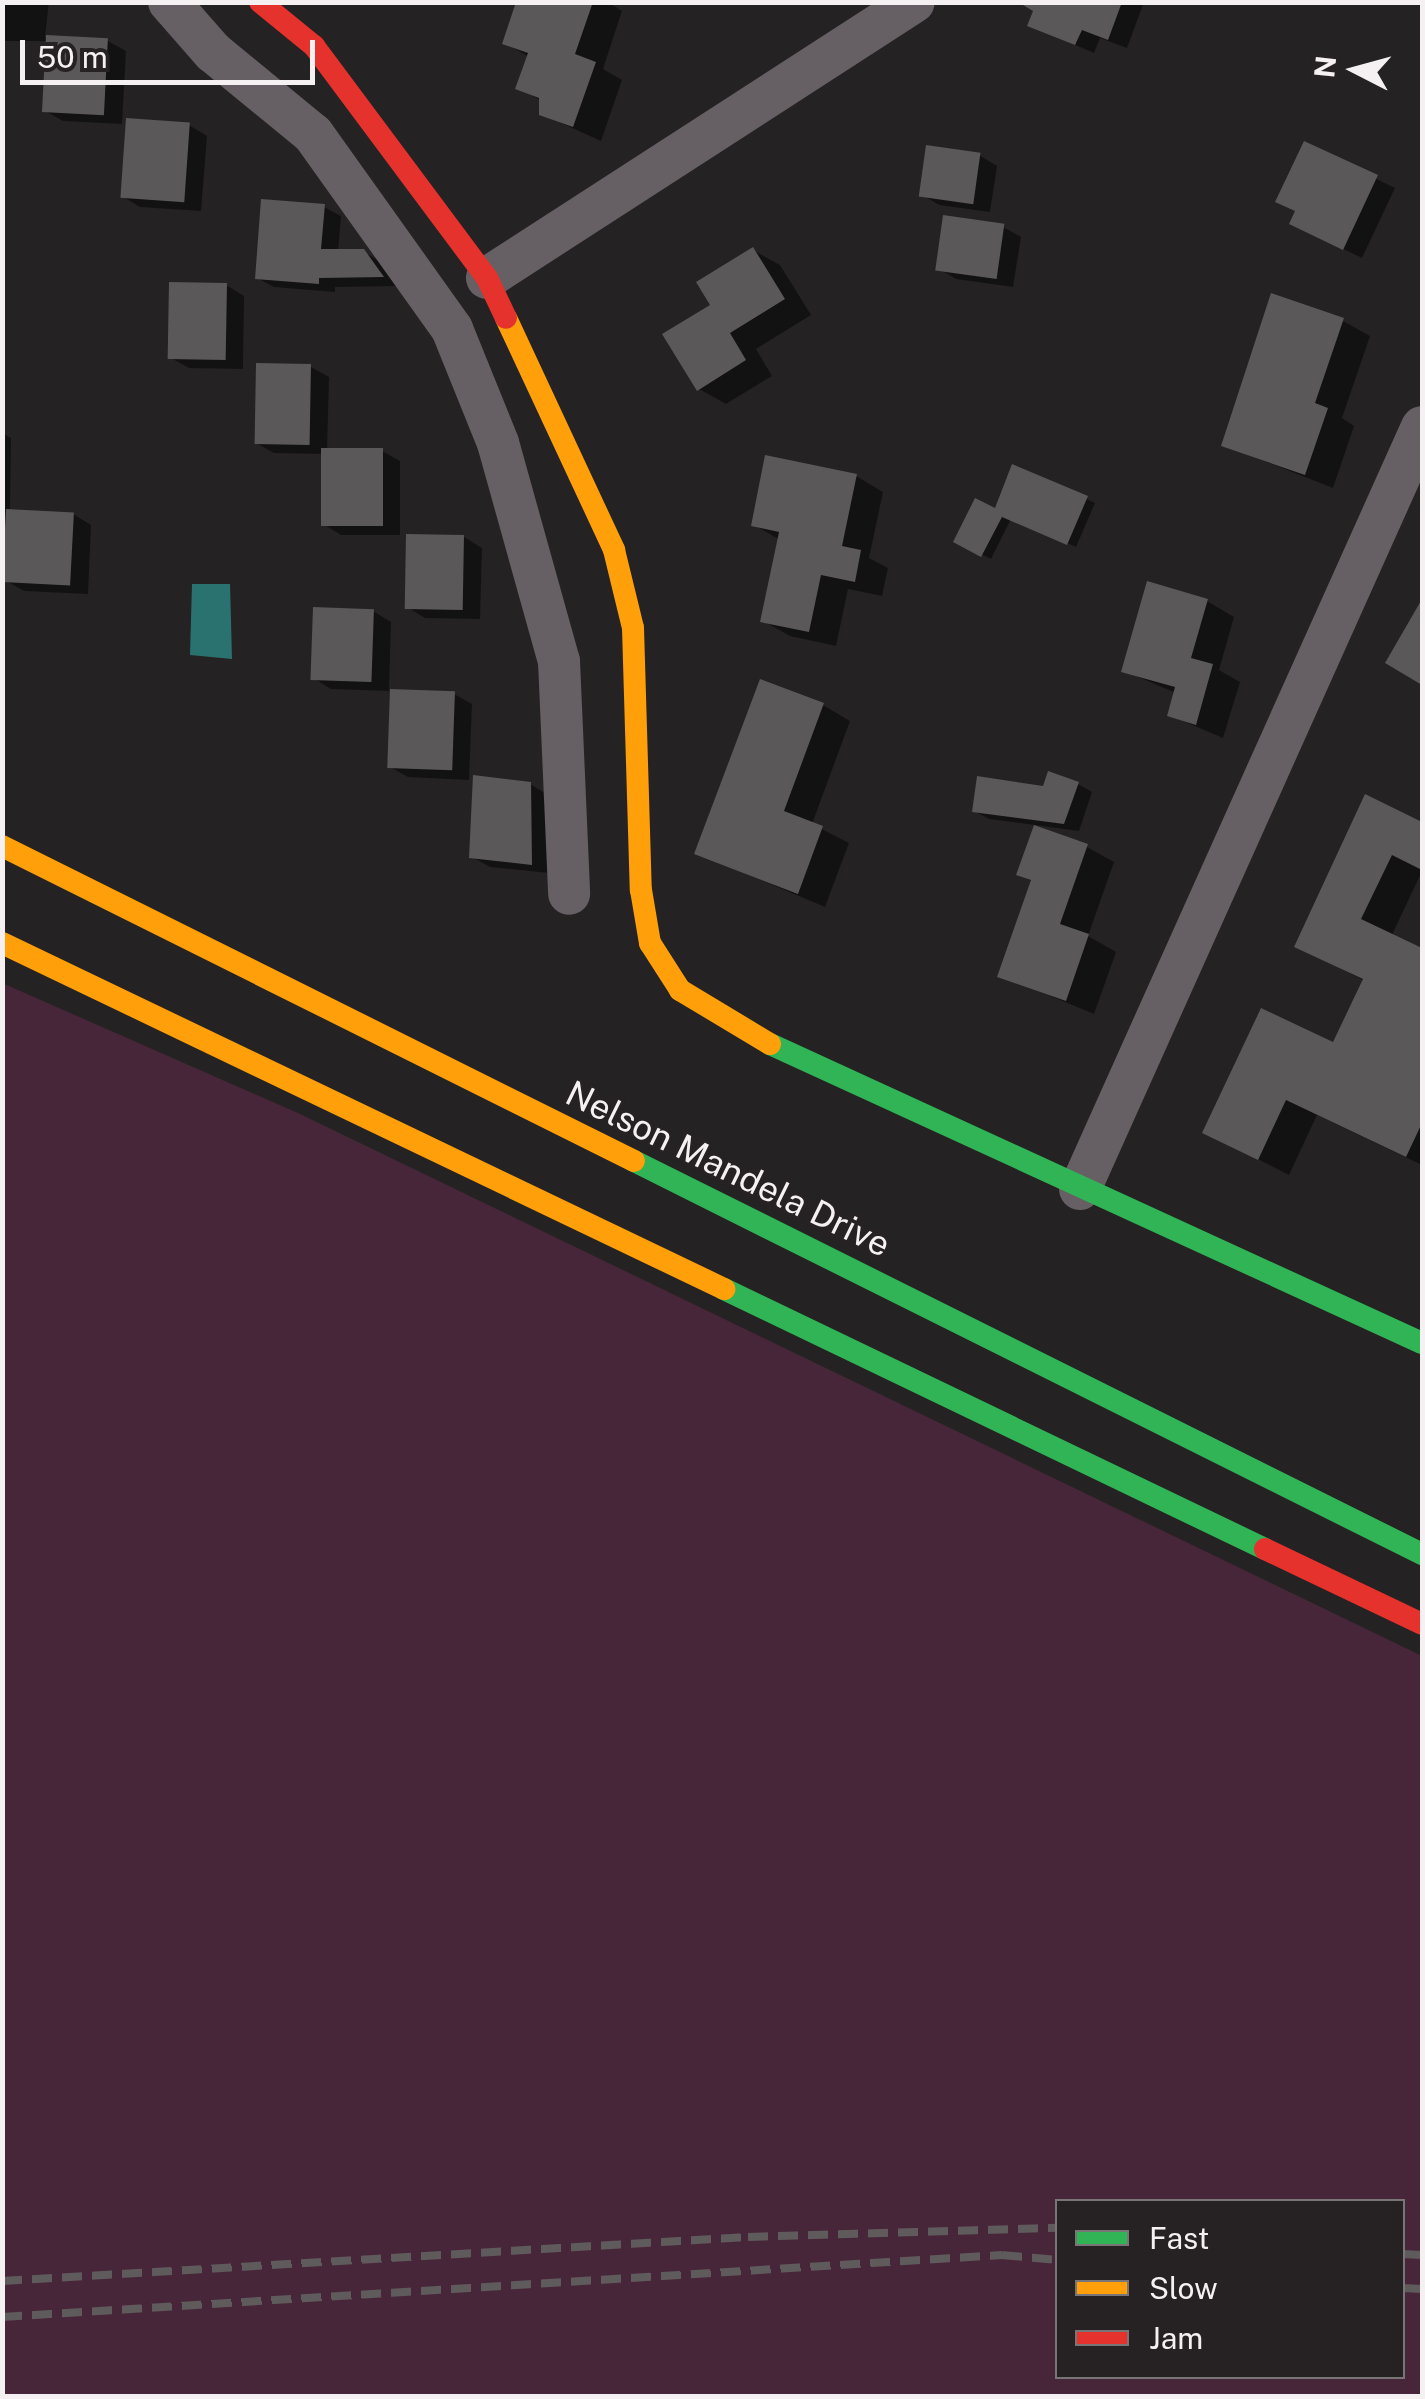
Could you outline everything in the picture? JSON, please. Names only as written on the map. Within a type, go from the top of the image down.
[{"type":"main road","points":[[260,2],[314,46],[488,278],[614,550],[633,628],[641,890],[650,943],[674,980],[740,1030],[1422,1343]]},
{"type":"main road","name":"Nelson Mandela Drive","points":[[2,846],[1422,1554]]},
{"type":"main road","points":[[2,942],[1422,1624]]},
{"type":"street","points":[[170,2],[214,52],[313,134],[452,329],[498,444],[559,661],[569,894]]},
{"type":"street","points":[[488,278],[914,2]]},
{"type":"street","points":[[1080,1189],[1422,426]]},
{"type":"shaded area","points":[[2,983],[300,1114],[1422,1656],[1422,2396],[3,2396]]},
{"type":"water","points":[[192,584],[230,584],[232,659],[190,655]]},
{"type":"building","points":[[516,2],[593,2],[575,54],[596,62],[573,127],[539,115],[539,98],[515,89],[528,53],[502,44]]},
{"type":"building","points":[[1018,2],[1122,2],[1108,40],[1082,30],[1075,45],[1027,26],[1033,11]]},
{"type":"building","points":[[46,35],[108,38],[104,115],[42,112]]},
{"type":"building","points":[[126,118],[190,122],[184,202],[120,198]]},
{"type":"building","points":[[1304,141],[1378,175],[1343,250],[1289,224],[1295,211],[1275,202]]},
{"type":"building","points":[[926,145],[980,153],[973,204],[919,196]]},
{"type":"building","points":[[261,199],[325,204],[321,249],[364,249],[384,277],[319,278],[319,284],[255,279]]},
{"type":"building","points":[[943,215],[1004,224],[997,279],[935,270]]},
{"type":"building","points":[[753,247],[785,299],[730,333],[746,360],[697,391],[662,334],[710,305],[696,282]]},
{"type":"building","points":[[169,282],[227,283],[226,360],[168,359]]},
{"type":"building","points":[[1271,293],[1344,318],[1315,403],[1328,408],[1305,475],[1221,446]]},
{"type":"building","points":[[256,363],[311,364],[310,445],[255,444]]},
{"type":"building","points":[[321,448],[383,448],[383,526],[321,526]]},
{"type":"building","points":[[765,455],[857,474],[842,546],[861,550],[855,582],[821,575],[809,632],[760,622],[779,532],[751,526]]},
{"type":"building","points":[[1012,464],[1088,496],[1067,545],[1002,517],[981,557],[953,542],[975,498],[995,508]]},
{"type":"building","points":[[6,509],[74,513],[70,585],[2,582]]},
{"type":"building","points":[[406,534],[464,535],[463,610],[405,609]]},
{"type":"building","points":[[1147,581],[1208,599],[1191,658],[1213,664],[1196,725],[1167,716],[1175,687],[1121,672]]},
{"type":"building","points":[[1422,599],[1422,685],[1385,663]]},
{"type":"building","points":[[313,607],[374,609],[371,682],[310,680]]},
{"type":"building","points":[[760,679],[824,703],[784,811],[823,826],[798,894],[694,854]]},
{"type":"building","points":[[390,689],[455,691],[452,770],[387,768]]},
{"type":"building","points":[[1048,771],[1079,782],[1064,824],[972,812],[977,776],[1043,786]]},
{"type":"building","points":[[473,775],[531,782],[532,865],[469,858]]},
{"type":"building","points":[[1365,794],[1422,822],[1422,870],[1392,855],[1361,919],[1422,948],[1422,1123],[1406,1157],[1286,1100],[1258,1160],[1202,1133],[1261,1008],[1333,1042],[1363,979],[1294,947]]},
{"type":"building","points":[[1034,825],[1088,844],[1060,924],[1089,934],[1066,1001],[997,977],[1031,880],[1016,875]]},
{"type":"railway","points":[[2,2281],[748,2237],[1055,2228]]},
{"type":"railway","points":[[1405,2254],[1422,2255]]},
{"type":"railway","points":[[2,2317],[1002,2255],[1055,2260]]},
{"type":"railway","points":[[1405,2288],[1422,2289]]},
{"type":"traffic: fast","points":[[770,1044],[1422,1343]]},
{"type":"traffic: fast","points":[[634,1161],[1422,1554]]},
{"type":"traffic: fast","points":[[724,1289],[1265,1549]]},
{"type":"traffic: slow","points":[[506,318],[614,550],[633,628],[641,890],[650,943],[680,990],[770,1044]]},
{"type":"traffic: slow","points":[[2,846],[634,1161]]},
{"type":"traffic: slow","points":[[2,943],[724,1289]]},
{"type":"traffic: jam","points":[[260,2],[314,46],[487,278],[506,318]]},
{"type":"traffic: jam","points":[[1265,1549],[1422,1624]]}]
